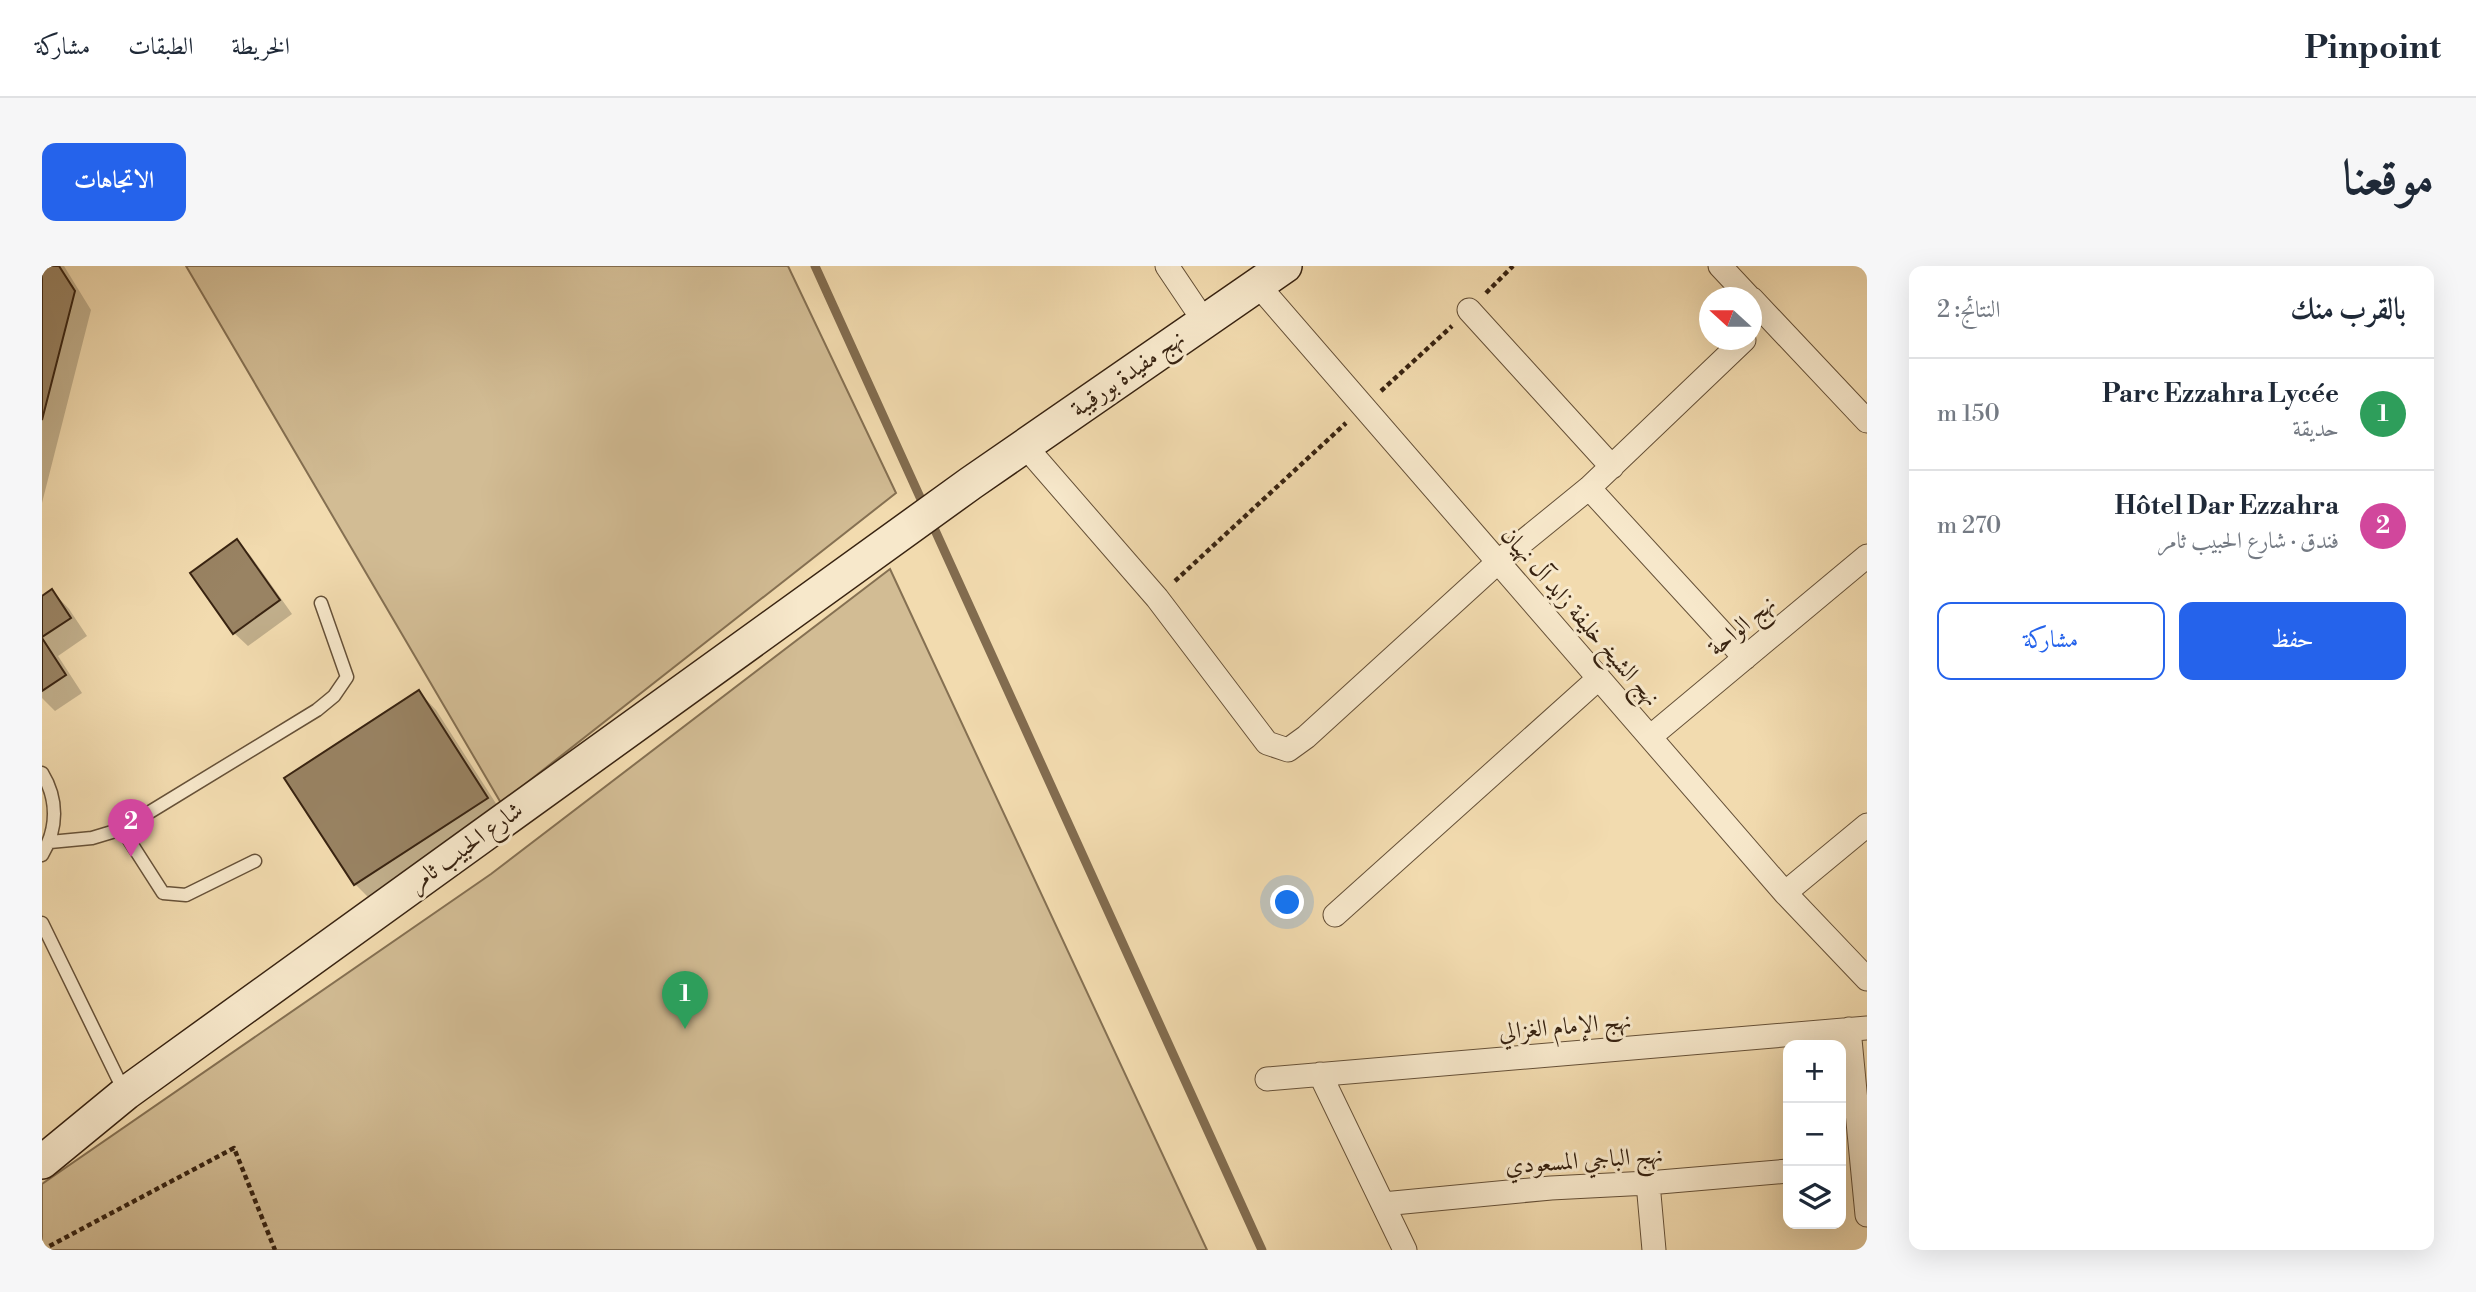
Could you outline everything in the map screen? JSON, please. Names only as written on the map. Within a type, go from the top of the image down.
[{"type":"street","points":[[1167,266],[1204,321]]},
{"type":"street","name":"نهج مفيدة بورقيبة","points":[[971,483],[1285,266]]},
{"type":"street","points":[[1720,266],[1740,287]]},
{"type":"street","name":"نهج الشيخ خليفة زايد آل نهيان","points":[[1258,285],[1784,893],[1867,979]]},
{"type":"street","points":[[1469,310],[1612,467]]},
{"type":"street","points":[[1762,326],[1867,421]]},
{"type":"street","points":[[1025,446],[1157,598],[1267,743],[1288,750],[1306,737],[1498,562],[1589,488],[1734,350]]},
{"type":"street","name":"شارع الحبيب ثامر","points":[[42,1161],[126,1093],[971,483]]},
{"type":"street","points":[[1589,488],[1745,658]]},
{"type":"street","name":"نهج الواحة","points":[[1650,737],[1867,556]]},
{"type":"street","points":[[1335,915],[1599,678]]},
{"type":"street","points":[[1784,893],[1867,825]]},
{"type":"street","points":[[1858,1029],[1851,1167],[1867,1216]]},
{"type":"street","name":"نهج الإمام الغزالي","points":[[1267,1079],[1858,1029]]},
{"type":"street","points":[[1320,1074],[1405,1250]]},
{"type":"street","name":"نهج الباجي المسعودي","points":[[1383,1204],[1551,1188],[1783,1171]]},
{"type":"street","points":[[1648,1183],[1654,1250]]},
{"type":"lane","points":[[50,842],[92,838],[122,829],[317,710],[334,696],[347,677],[321,603]]},
{"type":"lane","points":[[42,773],[53,796],[55,820],[50,842],[42,855]]},
{"type":"lane","points":[[122,829],[163,893],[186,895],[255,861]]},
{"type":"lane","points":[[42,923],[126,1093]]},
{"type":"path","points":[[1157,598],[1469,310],[1513,266]]},
{"type":"path","points":[[42,1250],[234,1148],[275,1250]]},
{"type":"shaded area","points":[[186,266],[788,266],[896,493],[501,803]]},
{"type":"shaded area","points":[[890,569],[1207,1250],[42,1250],[42,1184],[491,874]]},
{"type":"building","points":[[42,266],[59,266],[75,291],[42,420]]},
{"type":"building","points":[[237,539],[280,600],[233,634],[190,573]]},
{"type":"building","points":[[52,589],[71,618],[42,637],[42,596]]},
{"type":"building","points":[[42,638],[66,675],[42,691]]},
{"type":"building","points":[[419,690],[488,798],[354,885],[284,778]]},
{"type":"waterway","points":[[815,266],[1262,1250]]},
{"type":"place","name":"Hôtel Dar Ezzahra","points":[[131,857]]},
{"type":"place","name":"Parc Ezzahra Lycée","points":[[685,1029]]}]
